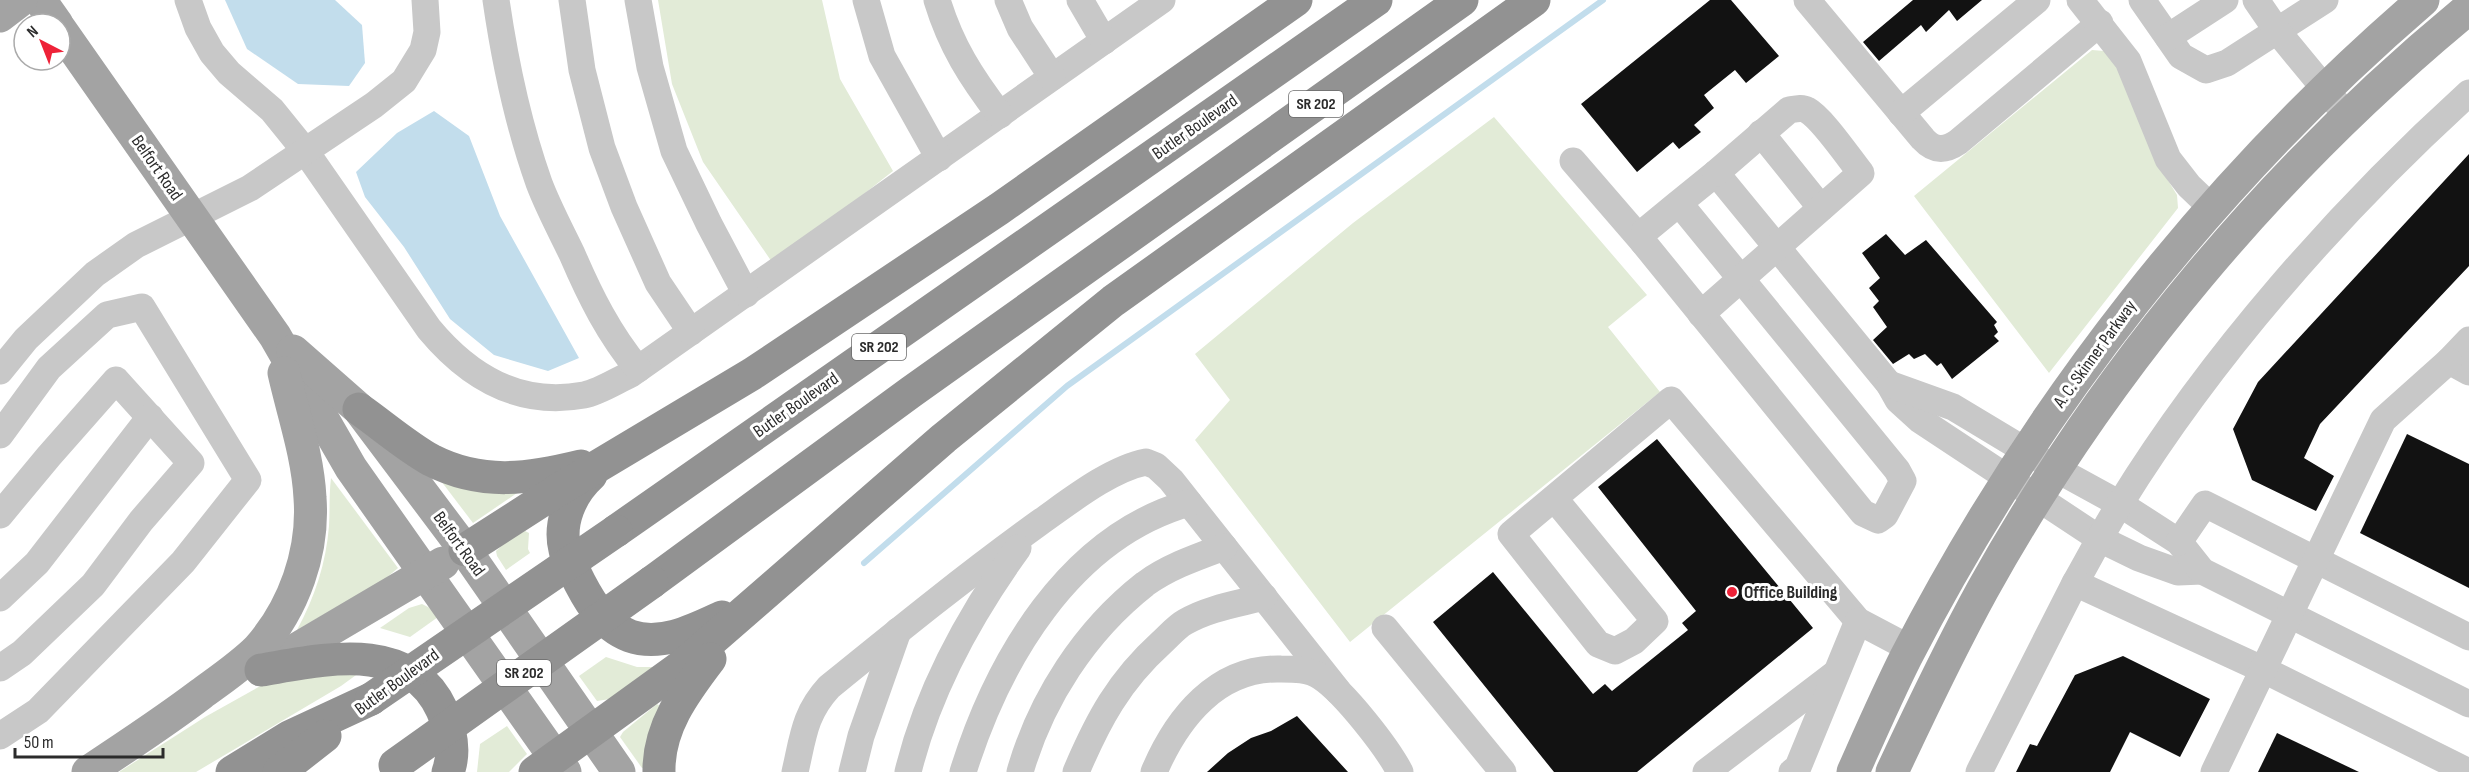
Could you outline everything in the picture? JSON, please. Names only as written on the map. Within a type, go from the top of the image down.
[{"type":"highway","points":[[465,550],[614,456],[752,374],[999,209],[1296,0]]},
{"type":"highway","name":"Butler Boulevard","points":[[279,772],[370,699],[616,531],[1376,0]]},
{"type":"highway","name":"SR 202","points":[[388,770],[652,582],[920,385],[1462,0]]},
{"type":"highway","points":[[552,768],[591,732],[683,665],[944,438],[1105,308],[1534,0]]},
{"type":"highway","points":[[358,409],[430,459],[456,470],[480,476],[502,479],[529,477],[585,466],[614,456]]},
{"type":"highway","points":[[614,456],[588,477],[573,495],[567,511],[564,530],[565,551],[586,596],[598,611],[614,627],[630,636],[651,639],[688,633],[756,601]]},
{"type":"highway","points":[[659,772],[663,736],[684,693],[756,601]]},
{"type":"highway","points":[[261,670],[326,659],[347,658],[369,659],[408,671],[426,686],[440,704],[449,726],[453,746],[448,772]]},
{"type":"highway","points":[[232,772],[289,737],[370,699]]},
{"type":"main road","points":[[0,16],[21,0]]},
{"type":"main road","name":"A. C. Skinner Parkway","points":[[1853,772],[1911,649],[1945,585],[2008,478],[2077,377],[2139,294],[2212,208],[2324,90],[2423,0]]},
{"type":"main road","name":"A. C. Skinner Parkway","points":[[1892,772],[1948,654],[1984,588],[2056,469],[2146,343],[2190,287],[2287,177],[2392,74],[2469,8]]},
{"type":"main road","name":"Belfort Road","points":[[72,45],[275,336],[351,468],[426,573],[552,768]]},
{"type":"main road","points":[[88,772],[166,721],[257,650],[284,613],[295,590],[306,557],[310,527],[310,498],[307,470],[275,336]]},
{"type":"main road","name":"Belfort Road","points":[[275,336],[358,409],[465,550],[619,772]]},
{"type":"main road","points":[[166,721],[261,670],[465,550]]},
{"type":"lane","points":[[188,0],[198,28],[212,53],[229,73],[272,110],[306,152],[429,329],[445,348],[482,378],[523,393],[562,396],[585,394],[638,369],[1162,0]]},
{"type":"lane","points":[[0,371],[26,339],[95,274],[136,245],[250,188],[306,152],[405,81],[423,50],[427,32],[425,0]]},
{"type":"lane","points":[[496,0],[518,115],[540,185],[594,305],[621,349],[638,369]]},
{"type":"lane","points":[[572,0],[582,70],[602,148],[624,207],[658,283],[691,333]]},
{"type":"lane","points":[[638,0],[650,68],[674,151],[746,294]]},
{"type":"lane","points":[[866,0],[882,56],[939,158]]},
{"type":"lane","points":[[937,0],[946,31],[972,79],[1000,115]]},
{"type":"lane","points":[[1008,0],[1020,28],[1052,77]]},
{"type":"lane","points":[[1080,0],[1104,41]]},
{"type":"lane","points":[[1807,0],[1929,145],[1938,149],[1949,148],[2100,23]]},
{"type":"lane","points":[[1901,113],[2037,0]]},
{"type":"lane","points":[[2080,0],[2128,61],[2168,159],[2189,186],[2212,208]]},
{"type":"lane","points":[[2142,0],[2181,56],[2206,70],[2227,63],[2325,0]]},
{"type":"lane","points":[[2168,38],[2225,0]]},
{"type":"lane","points":[[2256,0],[2278,32],[2348,117]]},
{"type":"lane","points":[[1979,772],[2075,583],[2100,539],[2120,504],[2195,393],[2310,251],[2469,93]]},
{"type":"lane","points":[[1643,242],[1645,231],[1788,110],[1807,110],[1861,173],[1701,314]]},
{"type":"lane","points":[[1761,134],[1821,208]]},
{"type":"lane","points":[[1573,161],[1643,242],[1863,513],[1878,520],[1885,515],[1903,481],[1897,470],[1679,203]]},
{"type":"lane","points":[[1716,173],[1889,384],[1898,400],[1920,420],[2100,539],[2139,558],[2178,572],[2202,571]]},
{"type":"lane","points":[[0,435],[50,368],[106,315],[142,307],[248,480],[183,562],[38,711],[0,736]]},
{"type":"lane","points":[[2214,772],[2383,420],[2459,366],[2469,340]]},
{"type":"lane","points":[[0,515],[116,380],[191,463],[141,521],[93,585],[22,654],[0,669]]},
{"type":"lane","points":[[1889,384],[1953,407],[2027,449],[2056,469],[2120,504],[2180,542],[2202,571],[2469,704]]},
{"type":"lane","points":[[1554,498],[1655,621],[1634,642],[1615,651],[1598,644],[1511,534],[1671,400],[1858,621],[1911,649]]},
{"type":"lane","points":[[0,598],[37,563],[150,417]]},
{"type":"lane","points":[[795,772],[807,718],[815,702],[829,687],[956,583],[1070,501],[1119,471],[1146,462],[1156,466],[1171,480],[1399,766]]},
{"type":"lane","points":[[963,772],[999,679],[1037,616],[1064,584],[1108,545],[1161,513],[1189,504]]},
{"type":"lane","points":[[2180,542],[2205,504],[2469,637]]},
{"type":"lane","points":[[908,772],[917,734],[946,664],[987,591],[1033,528]]},
{"type":"lane","points":[[1020,772],[1037,725],[1077,653],[1099,626],[1147,583],[1190,560],[1224,547]]},
{"type":"lane","points":[[2075,583],[2264,670],[2469,772]]},
{"type":"lane","points":[[1076,772],[1089,740],[1121,685],[1137,664],[1184,623],[1207,612],[1264,597]]},
{"type":"lane","points":[[1792,772],[1798,767],[1858,621]]},
{"type":"lane","points":[[1385,628],[1503,772]]},
{"type":"lane","points":[[852,772],[861,736],[898,631]]},
{"type":"lane","points":[[1154,772],[1178,726],[1212,690],[1228,680],[1248,672],[1300,669],[1320,676],[1338,691]]},
{"type":"lane","points":[[1706,772],[1836,673]]},
{"type":"green space","points":[[658,0],[822,0],[840,79],[893,171],[774,265],[703,162],[672,84]]},
{"type":"green space","points":[[2092,50],[2104,51],[2116,61],[2153,156],[2177,195],[2178,208],[2049,373],[1914,196]]},
{"type":"green space","points":[[1494,117],[1647,295],[1608,327],[1660,392],[1350,642],[1195,440],[1230,400],[1195,354],[1353,223]]},
{"type":"green space","points":[[438,477],[517,493],[473,523]]},
{"type":"green space","points":[[331,478],[398,568],[385,579],[297,630],[314,592],[328,540]]},
{"type":"green space","points":[[525,531],[529,533],[530,553],[506,570],[496,551],[507,541]]},
{"type":"green space","points":[[422,604],[430,608],[438,617],[410,637],[380,628],[409,608]]},
{"type":"green space","points":[[606,657],[637,667],[653,667],[610,699],[597,701],[579,676]]},
{"type":"green space","points":[[363,670],[341,686],[196,772],[119,772],[205,717],[264,684]]},
{"type":"green space","points":[[657,704],[660,706],[644,768],[642,768],[620,737]]},
{"type":"green space","points":[[507,726],[527,754],[509,772],[477,772],[480,744]]},
{"type":"water","points":[[225,0],[335,0],[362,25],[365,63],[349,86],[298,84],[247,49]]},
{"type":"water","points":[[434,111],[469,136],[500,216],[579,358],[548,371],[494,355],[450,319],[404,247],[365,197],[356,172],[397,133]]},
{"type":"building","points":[[1710,0],[1731,0],[1779,56],[1746,83],[1735,70],[1704,95],[1714,108],[1694,125],[1701,132],[1679,149],[1673,142],[1637,172],[1581,104]]},
{"type":"building","points":[[1913,0],[1982,0],[1957,21],[1949,10],[1926,32],[1921,25],[1879,61],[1863,42]]},
{"type":"building","points":[[2469,154],[2469,266],[2320,424],[2304,458],[2334,476],[2316,511],[2252,480],[2233,429],[2258,382]]},
{"type":"building","points":[[1886,234],[1905,255],[1926,240],[1997,322],[1994,325],[1998,332],[1994,336],[1999,341],[1952,379],[1941,363],[1937,366],[1925,354],[1914,359],[1909,354],[1893,364],[1873,340],[1887,327],[1873,307],[1879,301],[1869,288],[1880,278],[1862,253]]},
{"type":"building","points":[[2407,434],[2469,464],[2469,588],[2360,533]]},
{"type":"building","name":"Office Building","points":[[1657,439],[1813,628],[1637,772],[1554,772],[1433,622],[1493,572],[1593,694],[1605,684],[1612,691],[1688,630],[1682,623],[1696,611],[1598,487]]},
{"type":"building","points":[[2123,656],[2210,699],[2180,757],[2130,732],[2110,772],[2016,772],[2030,744],[2037,746],[2075,675]]},
{"type":"building","points":[[1297,716],[1348,772],[1207,772],[1228,753],[1251,738],[1271,731]]},
{"type":"building","points":[[2277,733],[2359,772],[2258,772]]},
{"type":"waterway","points":[[864,563],[1067,386],[1603,0]]},
{"type":"place","name":"Office Building","points":[[1732,592]]}]
